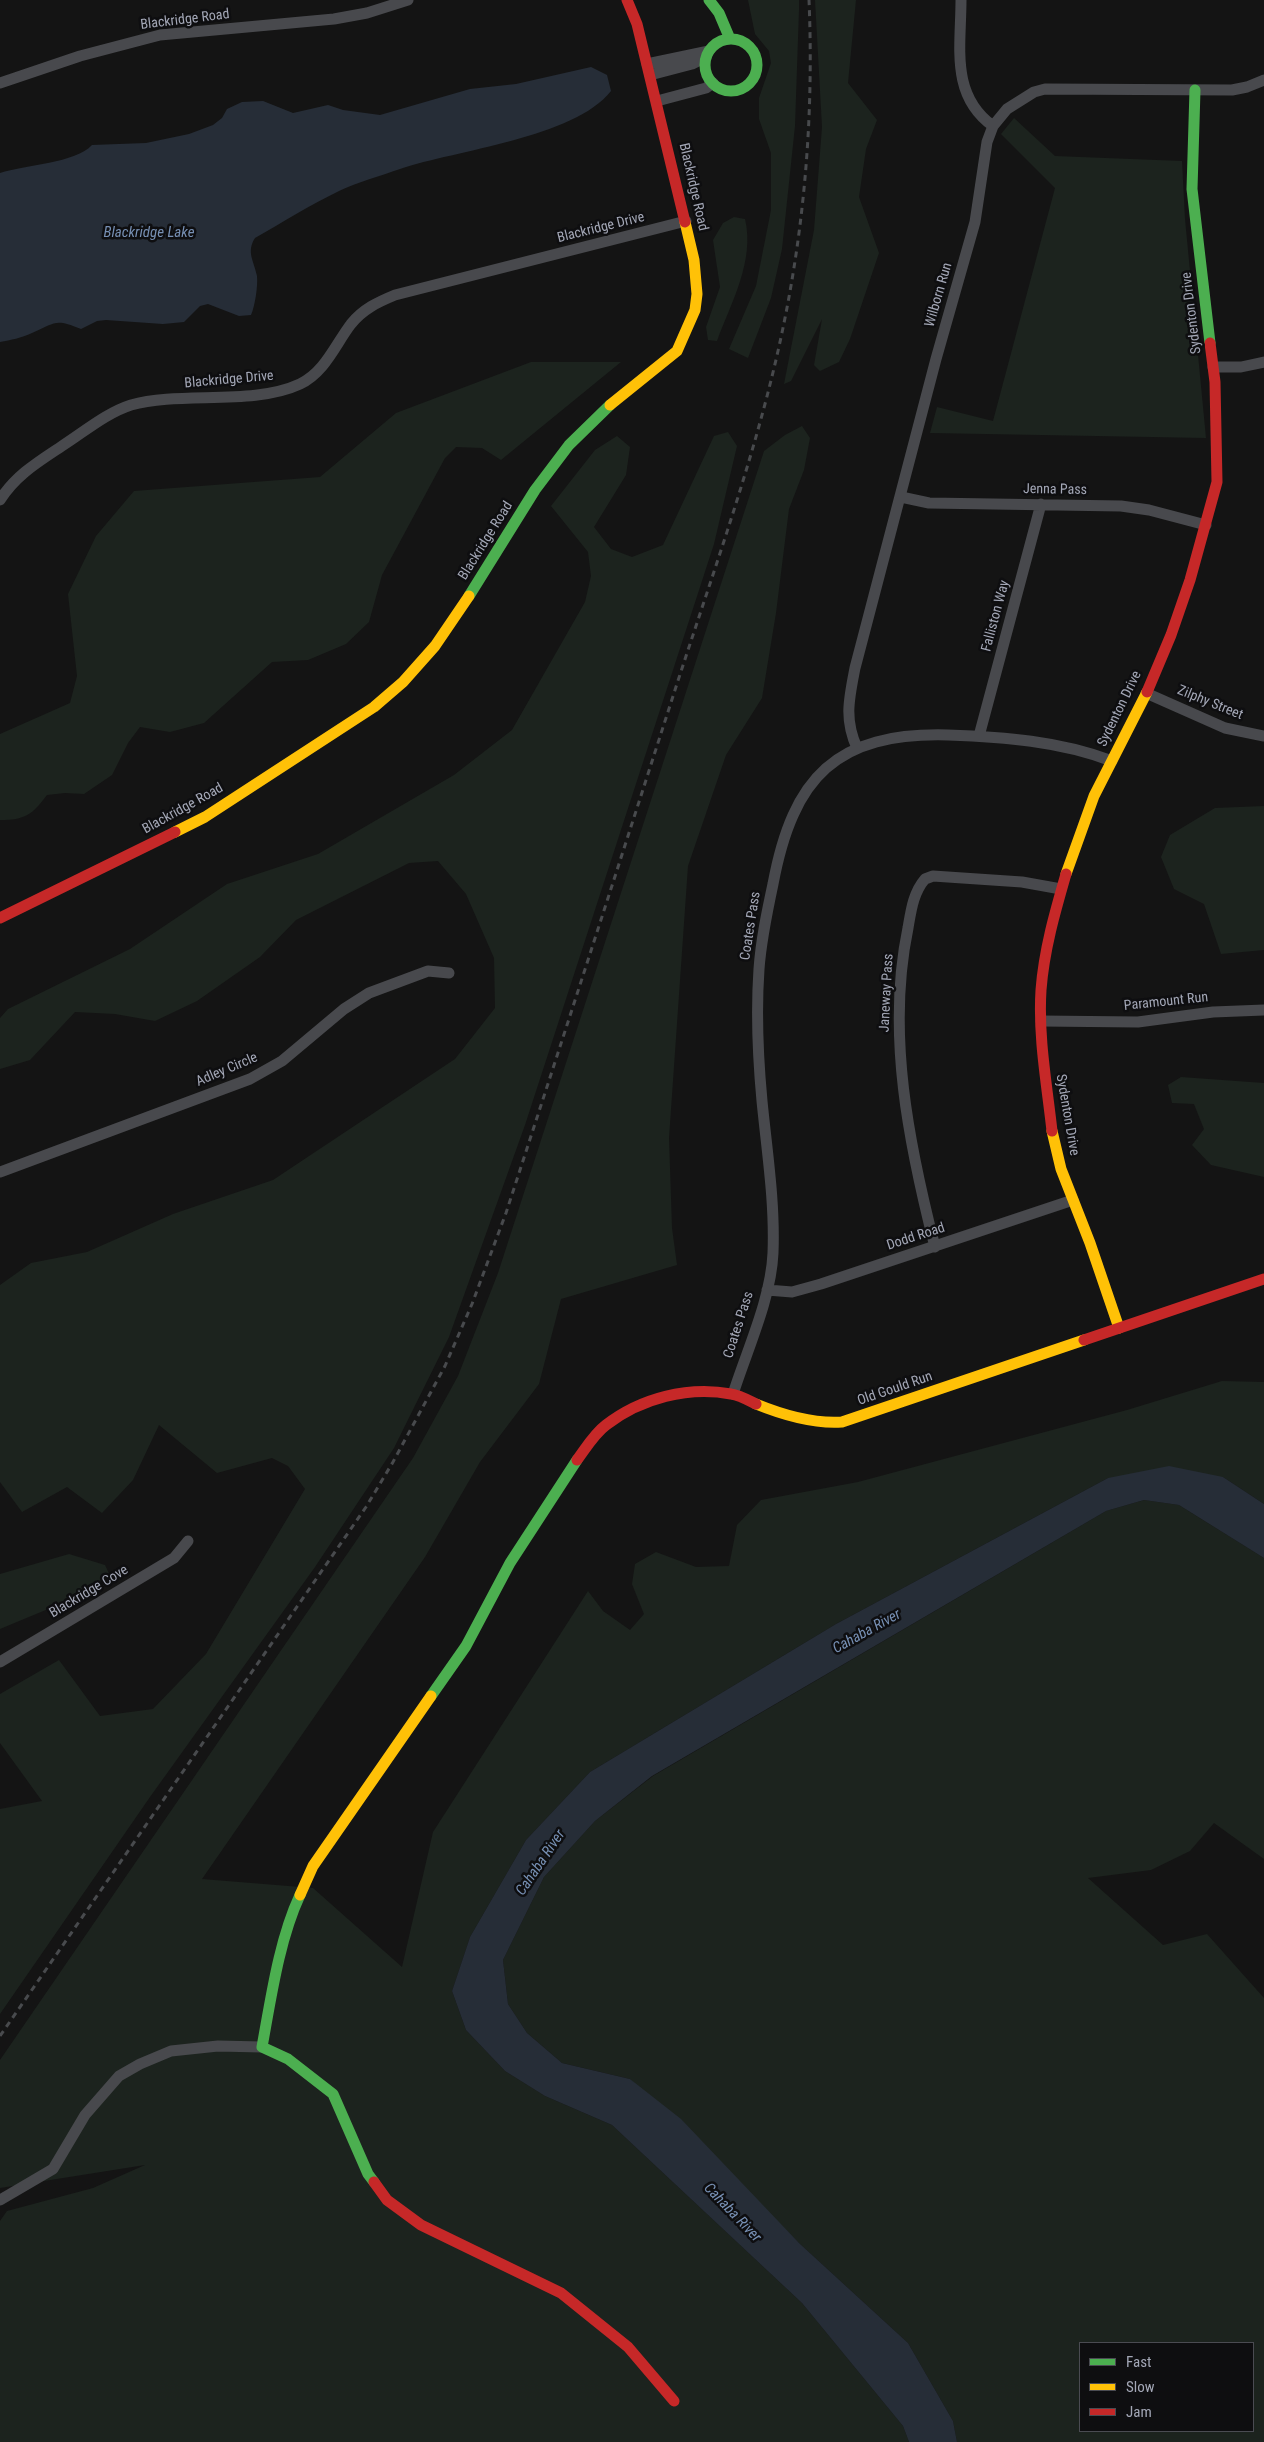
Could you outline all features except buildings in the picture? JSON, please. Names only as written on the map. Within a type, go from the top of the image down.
[{"type":"street","name":"Blackridge Road","points":[[0,84],[80,56],[160,35],[334,19],[367,13],[408,0]]},
{"type":"street","name":"Blackridge Road","points":[[0,918],[205,817],[374,706],[403,682],[435,646],[535,490],[568,445],[614,401],[677,351],[690,324],[697,294],[694,260],[649,69],[637,24],[627,0]]},
{"type":"street","points":[[709,0],[719,13],[730,39]]},
{"type":"street","points":[[961,0],[960,74],[966,96],[980,117],[993,126]]},
{"type":"street","points":[[649,69],[692,64],[708,54],[718,42],[730,39],[743,42],[752,51],[756,63],[754,75],[747,85],[736,90],[721,89],[712,83],[706,71],[708,54]]},
{"type":"street","name":"Wilborn Run","points":[[857,748],[850,734],[847,717],[851,692],[975,222],[983,178],[983,160],[993,126],[1007,109],[1018,100],[1045,89],[1063,87],[1232,90],[1247,87],[1264,80]]},
{"type":"street","points":[[657,101],[706,88],[712,83]]},
{"type":"street","name":"Sydenton Drive","points":[[1119,1328],[1061,1170],[1053,1138],[1046,1094],[1041,1021],[1044,962],[1061,889],[1084,821],[1146,694],[1174,626],[1206,526],[1217,482],[1213,367],[1192,188],[1195,90]]},
{"type":"street","name":"Blackridge Drive","points":[[0,500],[17,477],[32,466],[108,416],[130,406],[266,393],[284,390],[299,384],[319,369],[351,324],[363,311],[395,295],[686,221]]},
{"type":"street","points":[[1213,367],[1241,367],[1264,362]]},
{"type":"street","name":"Jenna Pass","points":[[901,497],[929,503],[1121,506],[1149,510],[1206,526]]},
{"type":"street","name":"Falliston Way","points":[[979,736],[1041,504]]},
{"type":"street","name":"Zilphy Street","points":[[1146,694],[1226,728],[1264,736]]},
{"type":"street","name":"Coates Pass","points":[[733,1394],[767,1290],[773,1255],[773,1212],[759,1053],[759,969],[762,939],[777,862],[786,830],[805,791],[834,761],[872,742],[899,736],[979,736],[1075,748],[1112,761]]},
{"type":"street","name":"Janeway Pass","points":[[935,1247],[912,1148],[900,1044],[900,975],[914,897],[925,879],[932,876],[1022,882],[1061,889]]},
{"type":"street","name":"Adley Circle","points":[[0,1172],[88,1137],[250,1079],[282,1061],[344,1009],[369,993],[428,971],[449,973]]},
{"type":"street","name":"Paramount Run","points":[[1041,1021],[1138,1022],[1213,1012],[1264,1010]]},
{"type":"street","name":"Dodd Road","points":[[767,1290],[792,1292],[935,1247],[1073,1200]]},
{"type":"street","name":"Old Gould Run","points":[[262,2047],[271,1997],[292,1912],[313,1866],[466,1646],[510,1563],[560,1484],[591,1440],[606,1425],[637,1405],[684,1392],[708,1391],[733,1394],[774,1411],[799,1418],[828,1423],[842,1422],[1264,1279]]},
{"type":"street","name":"Blackridge Cove","points":[[0,1662],[174,1558],[188,1542]]},
{"type":"street","points":[[0,2200],[53,2169],[85,2114],[120,2076],[140,2064],[171,2050],[218,2046],[262,2047],[288,2059],[334,2094],[368,2174],[388,2200],[420,2225],[561,2293],[628,2347],[674,2401]]},
{"type":"shaded area","points":[[748,0],[799,0],[795,126],[782,249],[771,298],[748,358],[729,349],[756,286],[771,210],[771,153],[759,119],[759,98],[771,63],[769,51],[755,34]]},
{"type":"shaded area","points":[[815,0],[856,0],[848,83],[877,120],[866,149],[859,197],[879,253],[850,339],[839,362],[820,371],[814,365],[822,319],[791,381],[784,384],[814,230],[822,127]]},
{"type":"shaded area","points":[[1014,118],[1055,156],[1182,161],[1185,219],[1206,438],[930,433],[937,407],[993,421],[1055,188],[1001,134]]},
{"type":"shaded area","points":[[734,217],[745,219],[747,250],[744,266],[735,297],[717,341],[708,340],[706,327],[720,287],[713,240],[723,223]]},
{"type":"shaded area","points":[[531,362],[621,362],[501,460],[482,448],[456,447],[445,458],[382,575],[369,622],[346,644],[308,660],[272,662],[204,723],[170,732],[140,727],[128,743],[112,775],[84,794],[65,793],[47,795],[27,815],[16,819],[0,820],[0,734],[70,703],[77,676],[68,594],[96,536],[134,491],[320,477],[396,413]]},
{"type":"shaded area","points":[[802,426],[810,438],[804,470],[789,509],[776,613],[762,698],[726,755],[688,866],[669,1138],[672,1228],[677,1265],[561,1299],[539,1384],[480,1462],[425,1557],[202,1879],[313,1888],[402,1967],[433,1832],[588,1591],[603,1611],[630,1630],[644,1614],[632,1584],[635,1564],[656,1552],[696,1567],[729,1566],[737,1525],[761,1500],[858,1482],[1127,1410],[1222,1381],[1264,1382],[1264,1504],[1223,1477],[1108,1478],[836,1624],[590,1772],[526,1840],[470,1937],[452,1991],[466,2030],[505,2071],[545,2096],[612,2125],[802,2303],[903,2426],[909,2442],[0,2442],[0,2221],[7,2211],[93,2188],[145,2165],[0,2188],[0,2060],[413,1458],[458,1376],[498,1273],[764,451],[785,435]]},
{"type":"shaded area","points":[[728,432],[737,446],[714,544],[525,1125],[449,1337],[394,1448],[315,1567],[150,1797],[0,2014],[0,1809],[42,1801],[0,1743],[0,1694],[59,1660],[100,1716],[153,1709],[206,1654],[305,1489],[288,1466],[272,1458],[217,1473],[159,1425],[133,1480],[102,1513],[67,1487],[22,1512],[0,1482],[0,1285],[31,1263],[87,1252],[173,1214],[273,1180],[455,1059],[495,1008],[494,958],[466,894],[438,861],[409,863],[296,920],[260,957],[197,1001],[155,1021],[115,1014],[75,1012],[30,1060],[0,1069],[0,1018],[8,1009],[130,949],[227,884],[318,854],[454,775],[512,730],[585,602],[591,576],[588,552],[551,506],[595,450],[617,436],[630,447],[626,475],[594,527],[611,549],[632,557],[663,545],[714,436]]},
{"type":"shaded area","points":[[1264,806],[1264,950],[1221,954],[1204,904],[1174,889],[1161,857],[1170,835],[1215,808]]},
{"type":"shaded area","points":[[1181,1077],[1264,1083],[1264,1177],[1211,1165],[1192,1145],[1204,1129],[1194,1104],[1172,1103],[1168,1085]]},
{"type":"shaded area","points":[[1144,1500],[1179,1505],[1264,1558],[1264,1859],[1214,1823],[1190,1851],[1151,1870],[1088,1878],[1163,1945],[1207,1934],[1264,1998],[1264,2442],[957,2442],[953,2421],[908,2343],[799,2243],[630,2079],[562,2063],[527,2033],[508,2004],[503,1960],[544,1877],[595,1821],[653,1776],[1106,1511]]},
{"type":"shaded area","points":[[69,1554],[105,1565],[113,1582],[0,1629],[0,1574]]},
{"type":"water","name":"Blackridge Lake","points":[[591,67],[607,75],[611,91],[594,107],[570,120],[543,131],[424,162],[354,185],[318,202],[255,238],[252,243],[251,252],[257,276],[257,285],[251,315],[239,316],[208,304],[200,306],[184,322],[163,324],[106,320],[97,321],[81,329],[55,323],[24,336],[0,342],[0,173],[62,160],[84,151],[92,145],[146,143],[189,134],[213,125],[222,118],[227,109],[242,102],[263,101],[293,113],[328,105],[343,110],[380,115],[470,89],[516,84]]},
{"type":"water","name":"Cahaba River","points":[[1169,1466],[1223,1477],[1264,1504],[1264,1558],[1179,1505],[1144,1500],[1106,1511],[652,1776],[595,1821],[544,1877],[503,1960],[508,2004],[527,2033],[562,2063],[630,2079],[681,2119],[799,2243],[908,2343],[953,2421],[957,2442],[909,2442],[903,2426],[802,2303],[612,2125],[545,2096],[505,2071],[466,2030],[452,1991],[470,1937],[526,1840],[590,1772],[836,1624],[1108,1478]]},
{"type":"railway","points":[[0,2036],[366,1507],[393,1462],[445,1366],[472,1304],[506,1213],[730,522],[768,394],[787,308],[801,221],[810,88],[809,0]]},
{"type":"traffic: fast","points":[[709,0],[719,13],[730,39]]},
{"type":"traffic: fast","points":[[731,39],[741,41],[749,47],[755,55],[757,65],[755,75],[749,83],[741,89],[731,91],[721,89],[713,83],[707,75],[705,65],[707,55],[713,47],[721,41],[731,39]]},
{"type":"traffic: fast","points":[[1195,90],[1192,189],[1210,343]]},
{"type":"traffic: fast","points":[[469,596],[535,490],[569,445],[610,405]]},
{"type":"traffic: fast","points":[[431,1696],[466,1646],[510,1563],[577,1460]]},
{"type":"traffic: fast","points":[[300,1895],[281,1950],[262,2047],[288,2059],[333,2094],[368,2174],[374,2182]]},
{"type":"traffic: slow","points":[[610,405],[677,351],[695,310],[697,294],[694,260],[685,222]]},
{"type":"traffic: slow","points":[[175,832],[205,817],[374,707],[403,682],[435,646],[469,596]]},
{"type":"traffic: slow","points":[[1066,874],[1094,796],[1147,692]]},
{"type":"traffic: slow","points":[[1052,1131],[1061,1169],[1090,1243],[1119,1328]]},
{"type":"traffic: slow","points":[[756,1404],[798,1418],[820,1422],[842,1422],[1084,1340]]},
{"type":"traffic: slow","points":[[300,1895],[313,1866],[431,1696]]},
{"type":"traffic: jam","points":[[627,0],[637,24],[685,222]]},
{"type":"traffic: jam","points":[[1147,692],[1171,635],[1190,580],[1217,482],[1215,382],[1210,343]]},
{"type":"traffic: jam","points":[[0,918],[175,832]]},
{"type":"traffic: jam","points":[[1052,1131],[1040,1008],[1042,975],[1047,946],[1066,874]]},
{"type":"traffic: jam","points":[[1084,1340],[1264,1279]]},
{"type":"traffic: jam","points":[[577,1460],[594,1437],[606,1425],[634,1408],[650,1401],[682,1393],[715,1392],[737,1395],[756,1404]]},
{"type":"traffic: jam","points":[[374,2182],[387,2200],[421,2225],[561,2293],[628,2347],[674,2401]]}]
